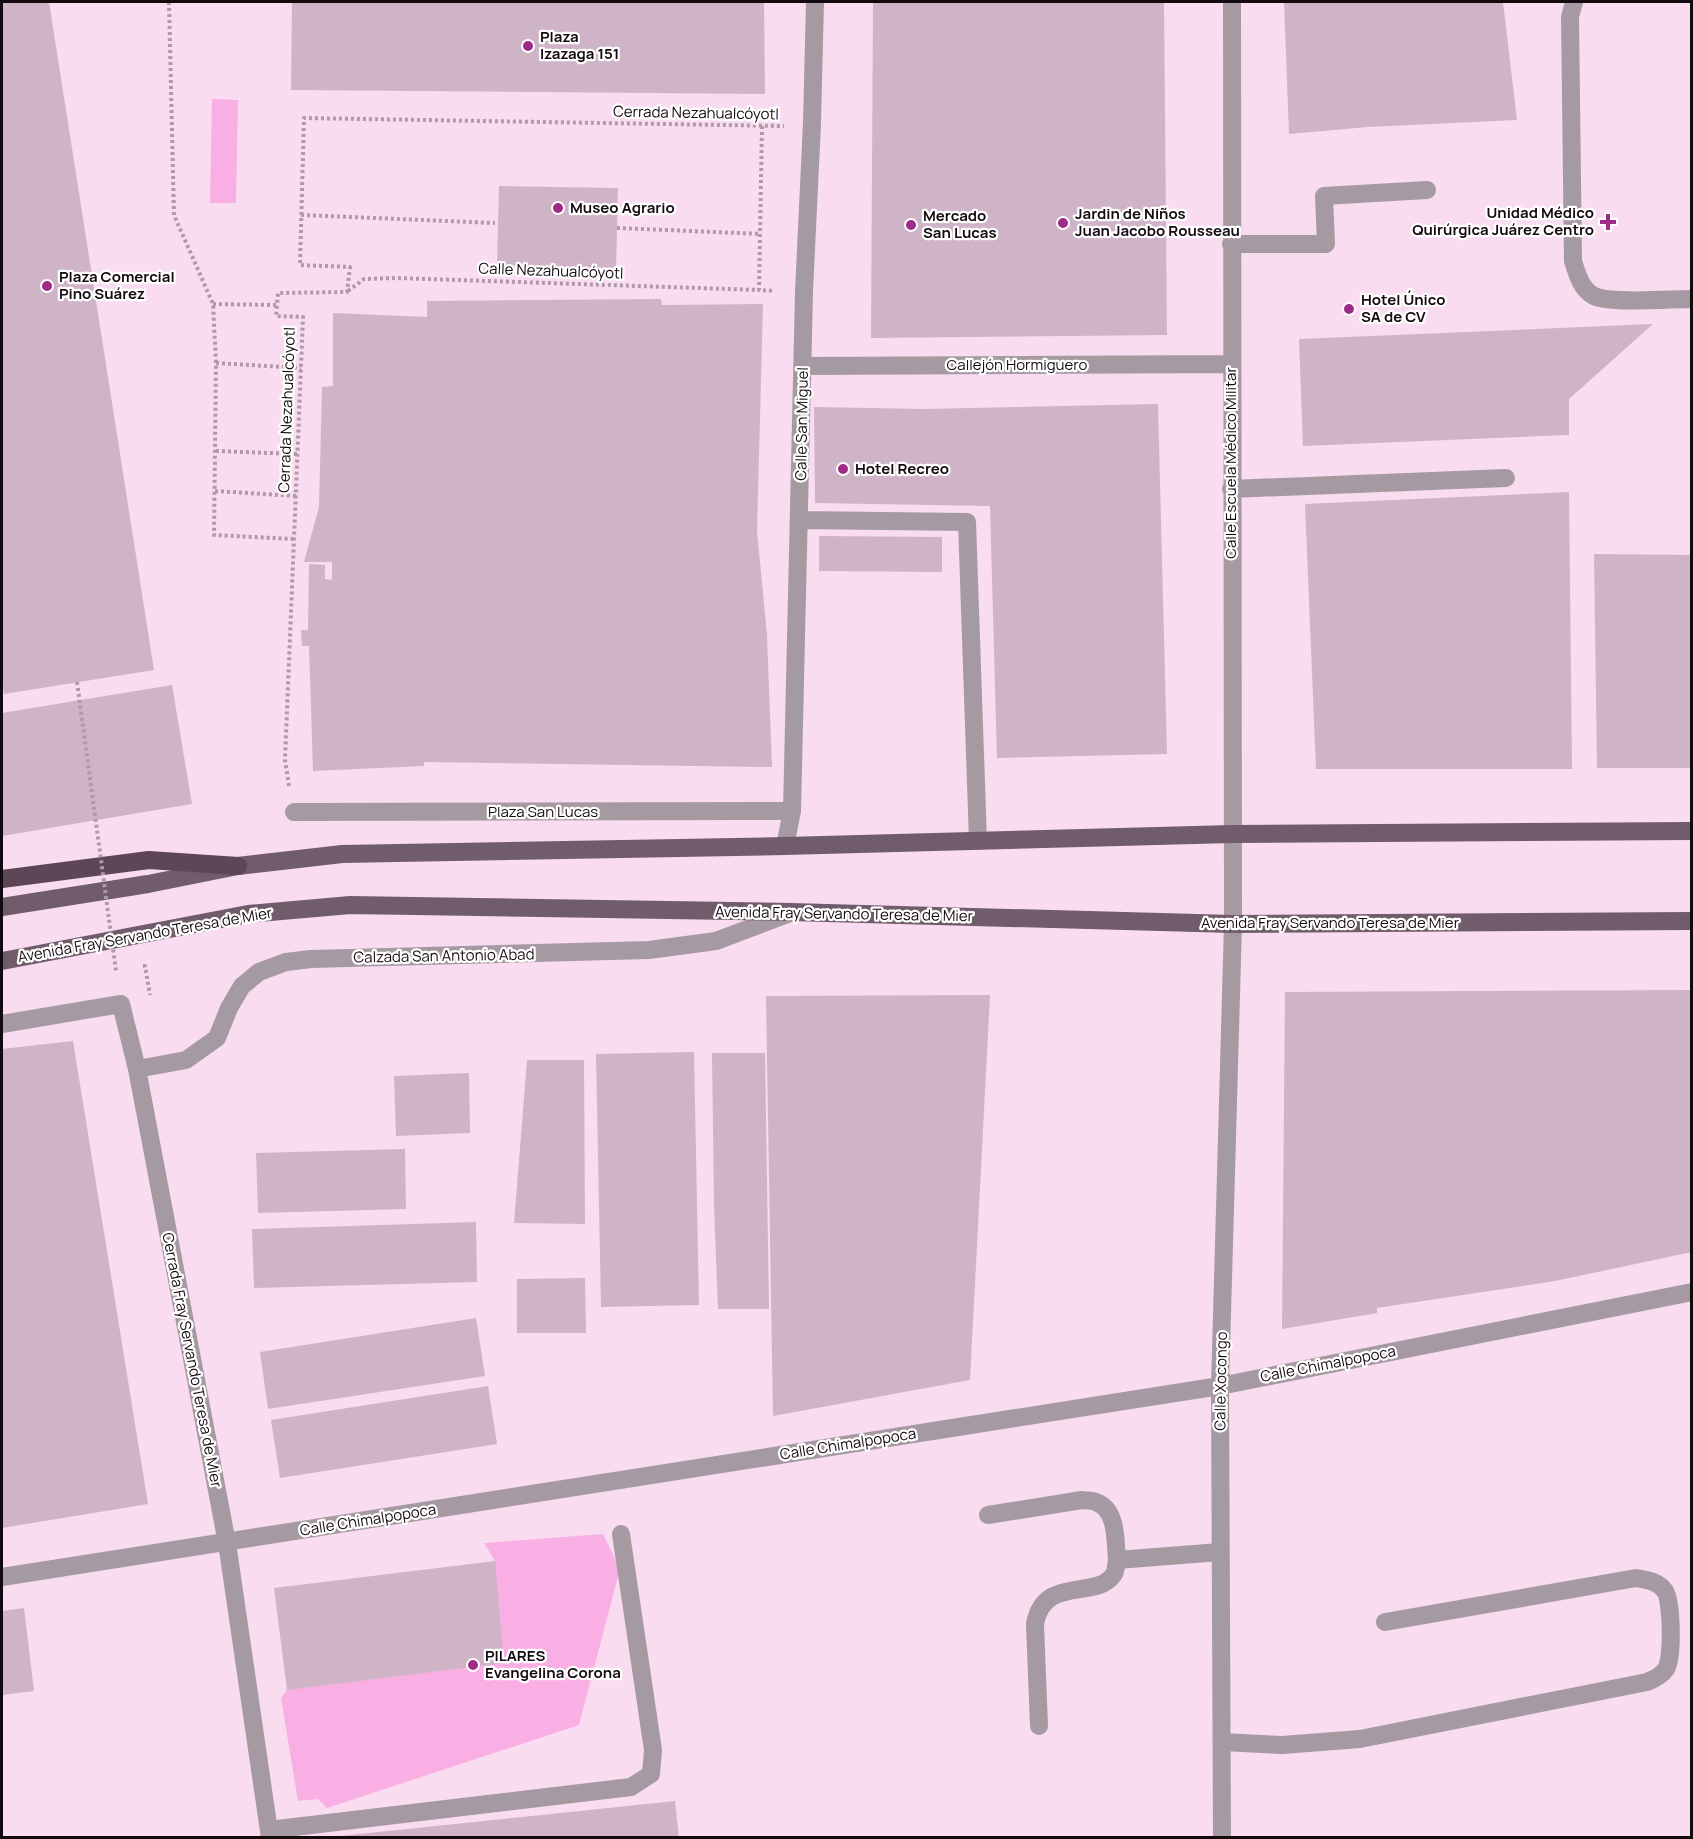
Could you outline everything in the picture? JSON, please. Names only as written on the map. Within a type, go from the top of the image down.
[{"type":"highway","points":[[2,879],[149,860],[238,866]]},
{"type":"main road","points":[[2,907],[148,884],[238,866],[342,854],[785,846],[1232,834],[1692,831]]},
{"type":"main road","name":"Avenida Fray Servando Teresa de Mier","points":[[2,961],[248,914],[350,905],[792,912],[1233,924],[1692,921]]},
{"type":"street","name":"Calle San Miguel","points":[[785,846],[792,811],[804,292],[815,2]]},
{"type":"street","name":"Calle Escuela Médico Militar","points":[[1232,2],[1233,924]]},
{"type":"street","points":[[1574,2],[1570,17],[1573,261],[1579,281],[1594,296],[1614,300],[1692,299]]},
{"type":"street","points":[[1231,244],[1326,244],[1324,196],[1427,190]]},
{"type":"street","name":"Callejón Hormiguero","points":[[803,366],[1231,364]]},
{"type":"street","points":[[1231,489],[1506,478]]},
{"type":"street","points":[[800,520],[968,522],[978,841]]},
{"type":"street","name":"Plaza San Lucas","points":[[294,812],[792,811]]},
{"type":"street","name":"Calzada San Antonio Abad","points":[[137,1069],[186,1060],[217,1038],[229,1008],[242,986],[258,972],[286,962],[311,959],[649,951],[716,940],[792,912]]},
{"type":"street","name":"Calle Xocongo","points":[[1222,1838],[1220,1386],[1233,924]]},
{"type":"street","name":"Cerrada Fray Servando Teresa de Mier","points":[[2,1024],[120,1004],[137,1069],[227,1543],[270,1834]]},
{"type":"street","name":"Calle Chimalpopoca","points":[[2,1576],[227,1543],[1220,1386],[1692,1292]]},
{"type":"street","points":[[988,1515],[1082,1500],[1097,1502],[1108,1512],[1114,1526],[1117,1560],[1114,1574],[1102,1584],[1056,1594],[1044,1600],[1037,1611],[1035,1623],[1039,1726]]},
{"type":"street","points":[[270,1834],[631,1787],[651,1774],[653,1750],[621,1534]]},
{"type":"street","points":[[1117,1560],[1220,1552]]},
{"type":"street","points":[[1222,1742],[1282,1744],[1360,1739],[1647,1682],[1659,1677],[1668,1668],[1670,1654],[1669,1606],[1665,1591],[1652,1580],[1636,1578],[1385,1622]]},
{"type":"path","points":[[169,2],[174,215],[213,304],[216,363],[214,535],[294,539]]},
{"type":"path","name":"Cerrada Nezahualcóyotl","points":[[294,812],[285,760],[303,317],[276,316],[278,293],[347,292],[350,267],[300,266],[304,118],[812,126]]},
{"type":"path","points":[[759,290],[762,126]]},
{"type":"path","points":[[301,215],[495,223]]},
{"type":"path","points":[[617,228],[760,234]]},
{"type":"path","name":"Calle Nezahualcóyotl","points":[[347,292],[364,279],[386,278],[770,291]]},
{"type":"path","points":[[213,304],[277,305]]},
{"type":"path","points":[[216,363],[301,368]]},
{"type":"path","points":[[216,451],[297,454]]},
{"type":"path","points":[[215,491],[296,496]]},
{"type":"path","points":[[77,682],[116,971]]},
{"type":"shaded area","points":[[212,99],[238,100],[236,203],[210,203]]},
{"type":"shaded area","points":[[603,1534],[620,1569],[579,1725],[327,1808],[318,1799],[298,1801],[281,1698],[287,1690],[495,1561],[484,1543]]},
{"type":"building","name":"Plaza Comercial Pino Suárez","points":[[2,2],[49,2],[154,670],[4,694],[2,676]]},
{"type":"building","name":"Plaza Izazaga 151","points":[[292,2],[764,2],[765,94],[291,90]]},
{"type":"building","points":[[873,2],[1164,2],[1167,335],[871,338]]},
{"type":"building","points":[[1284,2],[1503,2],[1517,120],[1368,127],[1289,134]]},
{"type":"building","name":"Museo Agrario","points":[[499,186],[618,188],[616,268],[497,266]]},
{"type":"building","points":[[661,299],[662,305],[763,304],[757,531],[767,635],[772,767],[424,762],[424,766],[313,771],[309,646],[302,646],[301,630],[308,630],[309,564],[325,565],[325,579],[332,580],[332,562],[304,562],[319,507],[322,387],[333,386],[333,313],[427,317],[427,301]]},
{"type":"building","points":[[1653,324],[1569,399],[1569,435],[1303,446],[1299,339]]},
{"type":"building","points":[[1158,404],[1167,754],[997,758],[990,506],[815,503],[814,407],[924,409]]},
{"type":"building","points":[[1569,492],[1572,769],[1316,769],[1305,504]]},
{"type":"building","points":[[819,536],[942,537],[942,572],[819,571]]},
{"type":"building","points":[[1594,554],[1692,555],[1692,768],[1597,768]]},
{"type":"building","points":[[172,685],[192,804],[2,836],[2,713]]},
{"type":"building","points":[[1692,990],[1692,1252],[1555,1281],[1377,1308],[1377,1313],[1282,1329],[1285,992]]},
{"type":"building","points":[[990,995],[970,1380],[773,1416],[766,996]]},
{"type":"building","points":[[73,1041],[148,1504],[2,1528],[2,1049]]},
{"type":"building","points":[[694,1052],[699,1305],[601,1307],[596,1054]]},
{"type":"building","points":[[712,1053],[765,1053],[769,1309],[718,1309]]},
{"type":"building","points":[[527,1060],[584,1060],[585,1224],[514,1223]]},
{"type":"building","points":[[469,1073],[470,1133],[396,1136],[394,1076]]},
{"type":"building","points":[[405,1149],[406,1209],[258,1213],[256,1153]]},
{"type":"building","points":[[476,1222],[477,1282],[254,1288],[252,1229]]},
{"type":"building","points":[[585,1278],[586,1333],[517,1333],[517,1279]]},
{"type":"building","points":[[476,1318],[485,1376],[268,1409],[260,1352]]},
{"type":"building","points":[[488,1386],[497,1444],[280,1478],[271,1420]]},
{"type":"building","points":[[495,1561],[504,1663],[287,1690],[274,1588]]},
{"type":"building","points":[[24,1608],[34,1691],[2,1695],[2,1611]]},
{"type":"building","points":[[675,1801],[679,1838],[340,1838],[340,1836]]},
{"type":"place","name":"Plaza Izazaga 151","points":[[528,46]]},
{"type":"place","name":"Museo Agrario","points":[[558,208]]},
{"type":"place","name":"Unidad Médico Quirúrgica Juárez Centro","points":[[1608,222]]},
{"type":"place","name":"Jardin de Niños Juan Jacobo Rousseau","points":[[1063,223]]},
{"type":"place","name":"Mercado San Lucas","points":[[911,225]]},
{"type":"place","name":"Plaza Comercial Pino Suárez","points":[[47,286]]},
{"type":"place","name":"Hotel Único SA de CV","points":[[1349,309]]},
{"type":"place","name":"Hotel Recreo","points":[[843,469]]},
{"type":"place","name":"PILARES Evangelina Corona","points":[[473,1665]]}]
